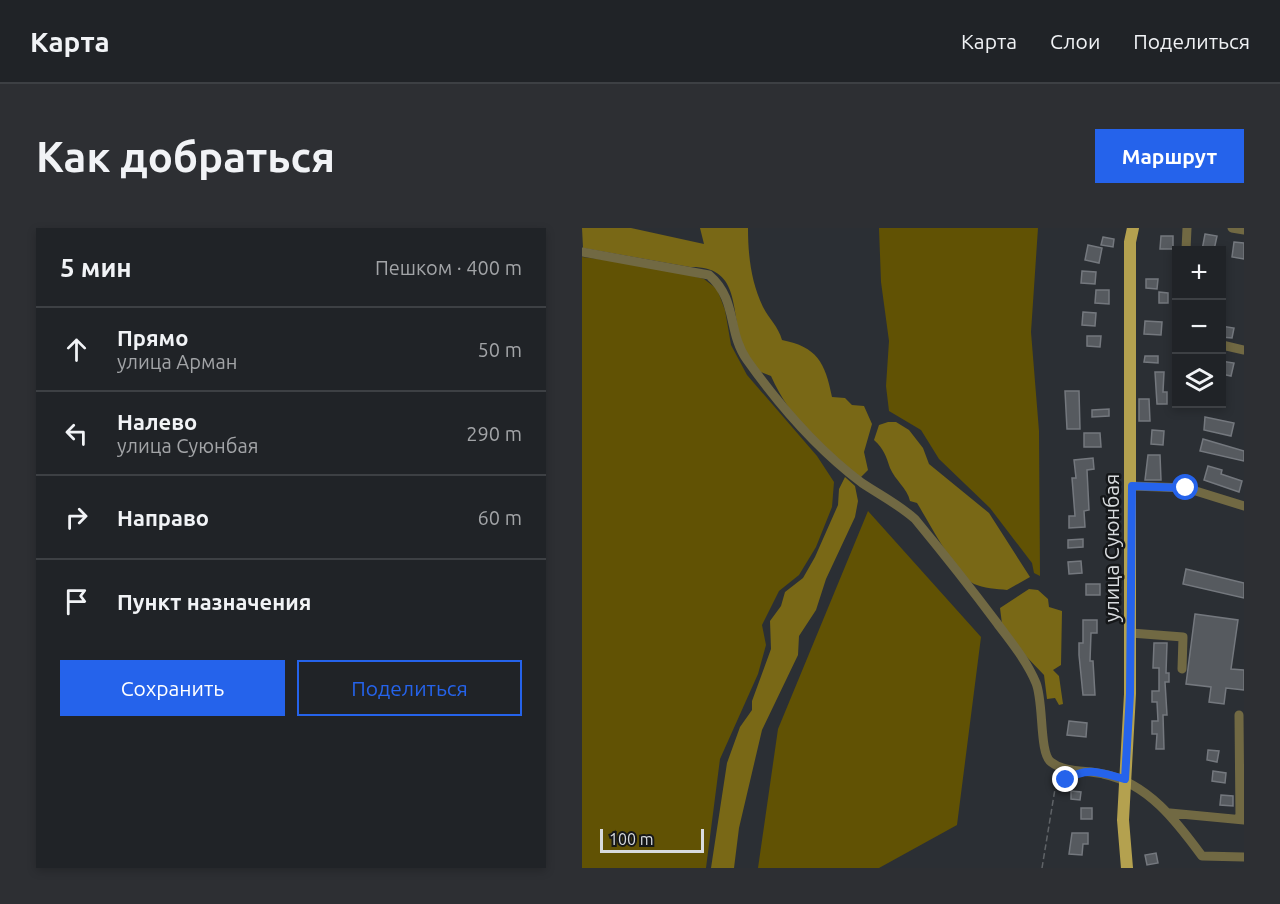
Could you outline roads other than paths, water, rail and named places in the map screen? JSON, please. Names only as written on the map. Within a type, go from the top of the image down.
[{"type":"main road","name":"улица Суюнбая","points":[[1127,868],[1123,820],[1131,633],[1130,242],[1133,228]]},
{"type":"street","points":[[1186,246],[1187,228]]},
{"type":"street","points":[[1232,228],[1244,230]]},
{"type":"street","points":[[582,252],[709,275],[722,286],[736,338],[746,359],[816,444],[864,484],[897,503],[915,519],[1021,656],[1037,684],[1043,706],[1044,754],[1051,763],[1079,772],[1102,773],[1125,779],[1170,813],[1202,856],[1244,857]]},
{"type":"street","points":[[1226,346],[1244,350]]},
{"type":"street","points":[[1132,486],[1186,488],[1244,506]]},
{"type":"street","points":[[1131,633],[1183,637],[1182,669]]},
{"type":"street","points":[[1170,813],[1242,819],[1239,715]]}]
